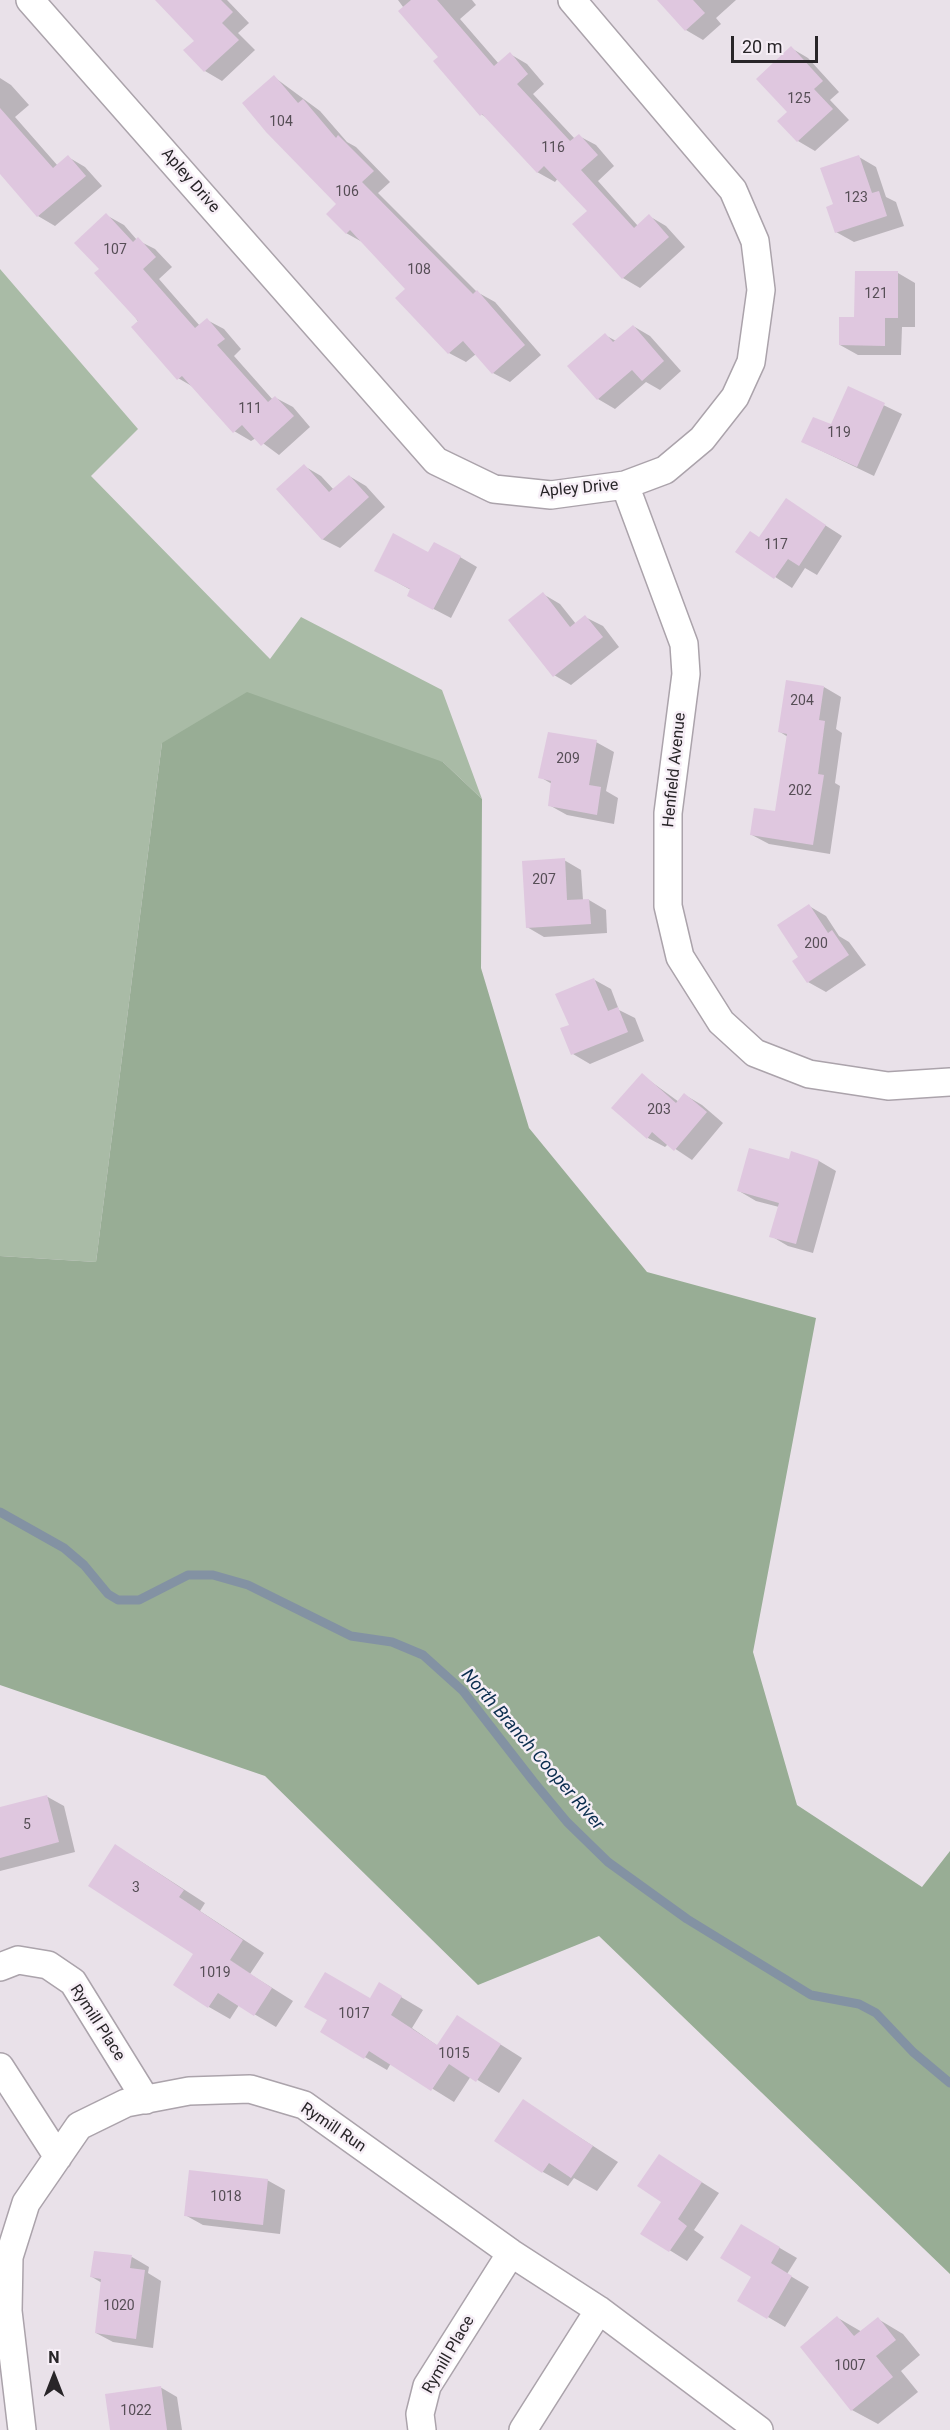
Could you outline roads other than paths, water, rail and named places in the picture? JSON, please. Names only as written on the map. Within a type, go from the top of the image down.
[{"type":"street","name":"Apley Drive","points":[[30,0],[436,461],[494,489],[551,495],[625,485],[665,470],[702,440],[735,397],[751,362],[760,290],[755,241],[733,190],[572,0]]},
{"type":"street","name":"Henfield Avenue","points":[[625,485],[684,644],[686,674],[668,813],[668,906],[680,957],[721,1022],[755,1053],[809,1074],[877,1084],[950,1082]]},
{"type":"street","name":"Rymill Place","points":[[0,1967],[18,1960],[48,1965],[73,1982],[146,2100]]},
{"type":"street","points":[[0,2067],[58,2157]]},
{"type":"street","name":"Rymill Run","points":[[22,2430],[8,2311],[9,2257],[26,2203],[79,2126],[126,2103],[189,2091],[250,2089],[304,2105],[511,2253],[599,2310],[759,2430]]},
{"type":"street","name":"Rymill Place","points":[[422,2430],[420,2414],[427,2386],[511,2253]]},
{"type":"street","points":[[523,2430],[599,2310]]},
{"type":"waterway","name":"North Branch Cooper River","points":[[0,1512],[64,1548],[84,1565],[108,1594],[118,1600],[139,1600],[188,1575],[213,1575],[248,1585],[351,1636],[392,1642],[423,1655],[463,1691],[567,1822],[608,1862],[687,1919],[811,1995],[859,2004],[876,2013],[913,2052],[950,2083]]}]
